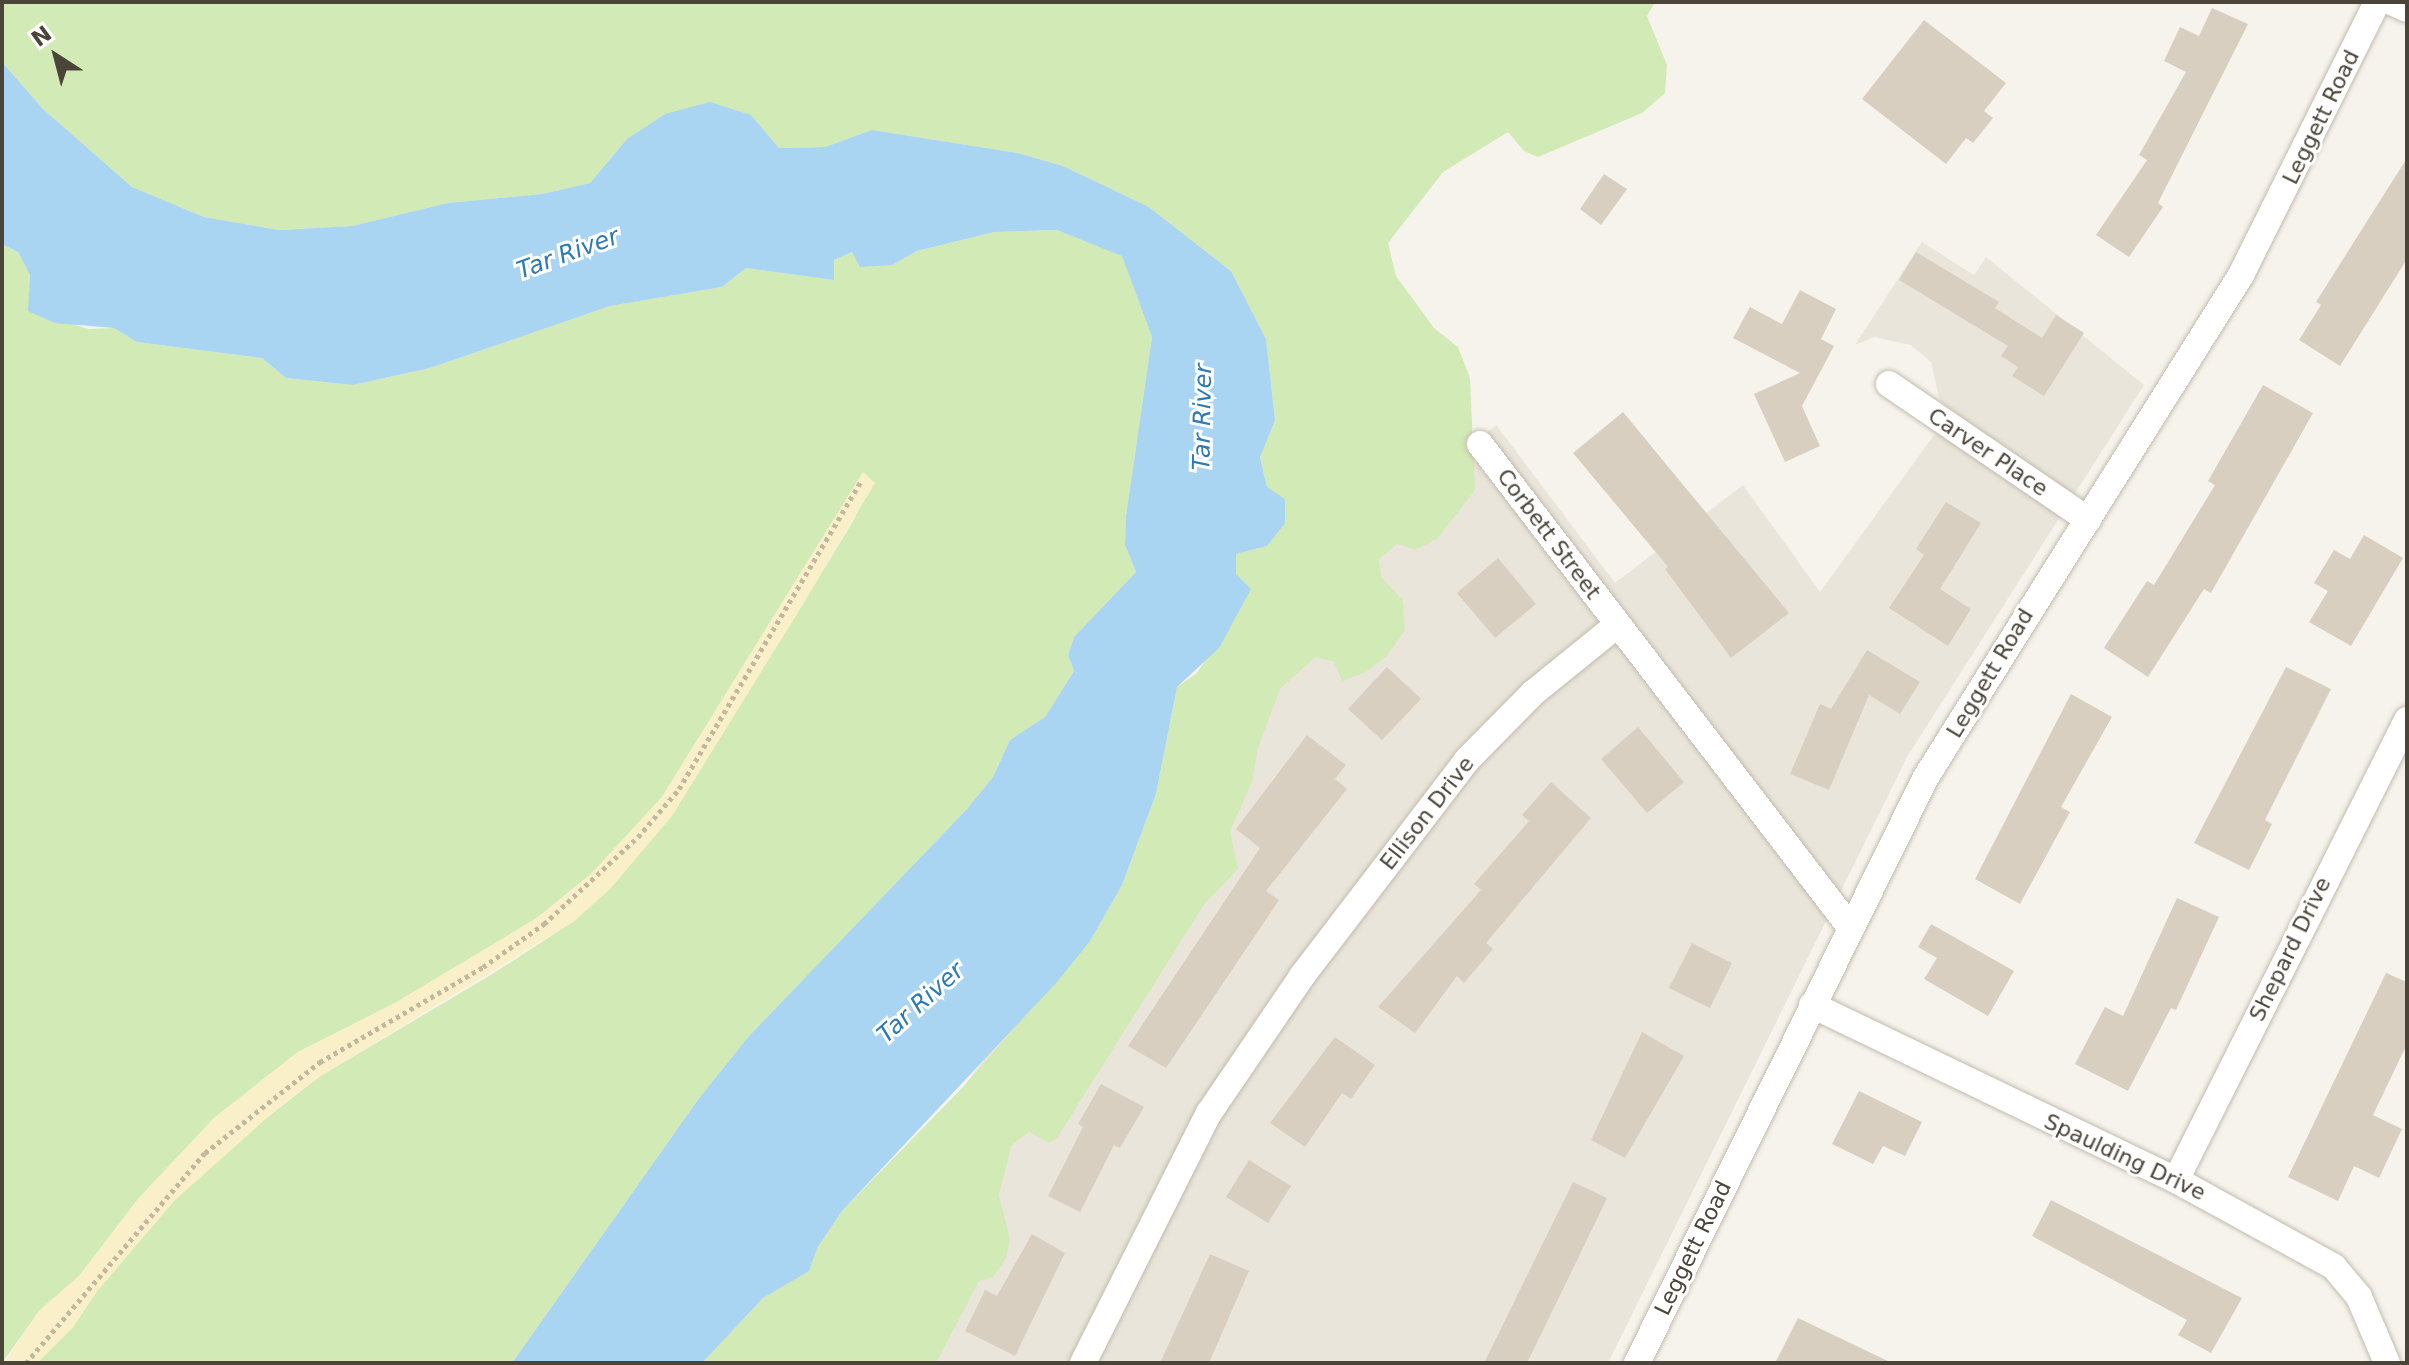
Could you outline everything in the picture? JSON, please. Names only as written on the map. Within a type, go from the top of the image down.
[{"type":"street","name":"Leggett Road","points":[[1637,1363],[1926,777],[2012,633],[2088,520],[2241,275],[2377,2]]},
{"type":"street","points":[[2391,2],[2407,9]]},
{"type":"street","name":"Carver Place","points":[[1889,384],[2088,520]]},
{"type":"street","name":"Corbett Street","points":[[1480,444],[1617,625]]},
{"type":"street","points":[[1617,625],[1850,927]]},
{"type":"street","name":"Ellison Drive","points":[[1083,1363],[1209,1113],[1302,976],[1467,760],[1533,693],[1617,625]]},
{"type":"street","name":"Shepard Drive","points":[[2176,1180],[2407,720]]},
{"type":"street","name":"Spaulding Drive","points":[[1812,1005],[2176,1180],[2334,1267],[2359,1297],[2387,1363]]},
{"type":"path","points":[[26,1363],[205,1153],[320,1062],[483,967],[544,924],[638,837],[679,789],[861,481]]},
{"type":"shaded area","points":[[1922,242],[1974,275],[1986,257],[2144,385],[1907,757],[1608,1363],[702,1363],[964,1086],[1133,860],[1219,648],[1496,425],[1615,583],[1743,485],[1820,592],[1950,413],[1939,398],[1931,362],[1911,345],[1874,337],[1855,345]]},
{"type":"green space","points":[[2,2],[1655,2],[1647,16],[1667,65],[1665,93],[1642,113],[1538,157],[1524,151],[1508,132],[1443,172],[1388,243],[1396,276],[1434,328],[1458,347],[1470,378],[1475,490],[1437,539],[1415,550],[1397,544],[1379,559],[1381,577],[1403,601],[1405,630],[1387,656],[1366,672],[1342,681],[1334,662],[1315,657],[1280,689],[1258,747],[1252,782],[1230,831],[1238,869],[1205,903],[1057,1138],[1049,1143],[1029,1132],[1011,1146],[999,1195],[1010,1239],[1006,1258],[993,1277],[979,1281],[936,1363],[702,1363],[763,1298],[809,1271],[817,1248],[842,1211],[964,1086],[1090,941],[1122,885],[1156,794],[1177,687],[1197,673],[1250,590],[1236,574],[1236,554],[1267,546],[1267,487],[1260,456],[1275,420],[1266,339],[1231,271],[1149,207],[1063,166],[1018,153],[872,130],[825,147],[779,148],[751,115],[665,114],[627,139],[590,183],[542,194],[448,203],[352,226],[279,230],[204,217],[132,187],[42,108],[2,62]]},
{"type":"green space","points":[[1057,230],[1122,255],[1152,337],[1126,516],[1125,545],[1136,572],[1074,637],[1068,655],[1074,671],[1045,717],[1010,740],[993,777],[967,809],[749,1036],[700,1097],[512,1363],[37,1363],[73,1327],[97,1291],[174,1201],[223,1152],[319,1077],[494,973],[574,921],[610,889],[703,762],[795,617],[855,518],[863,472],[662,797],[592,873],[537,918],[395,1003],[298,1052],[214,1118],[138,1199],[80,1275],[39,1311],[2,1363],[2,244],[18,252],[30,275],[29,311],[89,329],[114,328],[137,342],[262,358],[286,378],[353,385],[430,368],[610,306],[722,287],[746,268],[834,280],[834,260],[852,252],[892,265],[917,251],[994,232]]},
{"type":"sand","points":[[863,472],[875,483],[795,617],[672,816],[610,889],[574,921],[319,1077],[278,1108],[174,1201],[97,1291],[73,1327],[37,1363],[4,1363],[39,1311],[80,1275],[138,1199],[214,1118],[298,1052],[395,1003],[537,918],[592,873],[662,797]]},
{"type":"water","name":"Tar River","points":[[2,62],[42,108],[132,187],[204,217],[279,230],[352,226],[448,203],[542,194],[590,183],[627,139],[665,114],[710,102],[751,115],[779,148],[825,147],[872,130],[1018,153],[1063,166],[1149,207],[1231,271],[1266,339],[1275,420],[1260,457],[1267,487],[1285,499],[1285,523],[1267,546],[1236,554],[1236,574],[1251,589],[1219,648],[1177,687],[1156,794],[1122,885],[1090,941],[1057,982],[842,1211],[817,1248],[809,1271],[763,1298],[702,1363],[512,1363],[700,1097],[749,1036],[967,809],[993,777],[1010,740],[1045,717],[1074,671],[1068,655],[1074,637],[1136,572],[1125,545],[1126,516],[1152,337],[1122,256],[1057,230],[994,232],[917,251],[892,265],[860,267],[852,252],[834,260],[834,280],[746,268],[722,287],[610,306],[430,368],[353,385],[286,378],[262,358],[137,342],[114,328],[55,323],[28,311],[30,275],[18,252],[2,244]]},
{"type":"building","points":[[2212,8],[2248,24],[2158,203],[2163,207],[2129,257],[2096,235],[2147,160],[2139,155],[2186,72],[2164,61],[2180,27],[2199,36]]},
{"type":"building","points":[[1924,20],[2006,83],[1984,111],[1993,118],[1973,143],[1966,138],[1946,164],[1862,99]]},
{"type":"building","points":[[2407,158],[2407,259],[2340,366],[2299,340],[2321,305],[2316,302]]},
{"type":"building","points":[[1604,174],[1627,189],[1601,225],[1580,209]]},
{"type":"building","points":[[1916,252],[1999,302],[1995,308],[2042,338],[2056,315],[2084,333],[2044,396],[2012,376],[2018,367],[2001,356],[2008,346],[1899,280]]},
{"type":"building","points":[[1800,290],[1836,309],[1821,339],[1834,346],[1802,406],[1820,446],[1785,462],[1754,394],[1800,373],[1733,338],[1750,307],[1782,324]]},
{"type":"building","points":[[2263,385],[2313,413],[2211,593],[2204,589],[2148,677],[2104,648],[2147,581],[2154,585],[2215,485],[2208,481]]},
{"type":"building","points":[[1623,412],[1789,613],[1731,658],[1665,569],[1668,567],[1573,453]]},
{"type":"building","points":[[1946,502],[1981,523],[1940,589],[1971,609],[1948,646],[1889,608],[1924,555],[1916,549]]},
{"type":"building","points":[[2364,535],[2403,558],[2351,646],[2309,622],[2328,591],[2314,583],[2334,550],[2350,559]]},
{"type":"building","points":[[1498,558],[1536,604],[1495,638],[1457,593]]},
{"type":"building","points":[[1867,650],[1920,682],[1900,714],[1869,695],[1829,790],[1790,774],[1820,704],[1831,709]]},
{"type":"building","points":[[1387,667],[1421,699],[1382,740],[1348,709]]},
{"type":"building","points":[[2286,667],[2331,689],[2265,820],[2272,824],[2249,870],[2194,843]]},
{"type":"building","points":[[2071,694],[2112,717],[2061,807],[2070,812],[2020,904],[1975,879]]},
{"type":"building","points":[[1638,727],[1684,782],[1647,813],[1601,759]]},
{"type":"building","points":[[1307,735],[1346,765],[1335,779],[1347,789],[1266,891],[1279,900],[1166,1068],[1128,1046],[1260,848],[1236,829]]},
{"type":"building","points":[[1551,782],[1591,818],[1486,943],[1493,949],[1464,983],[1457,976],[1415,1033],[1378,1007],[1481,890],[1474,884],[1529,821],[1522,815]]},
{"type":"building","points":[[2177,898],[2219,917],[2176,1010],[2171,1008],[2128,1091],[2075,1064],[2105,1007],[2123,1016]]},
{"type":"building","points":[[1931,924],[2014,971],[1988,1016],[1924,979],[1937,958],[1918,947]]},
{"type":"building","points":[[1692,943],[1732,963],[1710,1008],[1669,988]]},
{"type":"building","points":[[2386,973],[2407,982],[2407,1044],[2373,1115],[2402,1129],[2379,1178],[2354,1166],[2338,1201],[2288,1177]]},
{"type":"building","points":[[1642,1032],[1684,1056],[1625,1158],[1591,1140]]},
{"type":"building","points":[[1335,1037],[1375,1065],[1351,1099],[1342,1093],[1305,1147],[1270,1123]]},
{"type":"building","points":[[1101,1084],[1144,1107],[1120,1148],[1114,1145],[1080,1212],[1048,1196],[1083,1127],[1078,1124]]},
{"type":"building","points":[[1859,1091],[1922,1122],[1905,1156],[1883,1146],[1873,1164],[1832,1144]]},
{"type":"building","points":[[1249,1160],[1291,1186],[1268,1223],[1226,1197]]},
{"type":"building","points":[[1573,1182],[1607,1198],[1527,1363],[1484,1363]]},
{"type":"building","points":[[2051,1200],[2242,1298],[2211,1353],[2178,1335],[2187,1320],[2032,1236]]},
{"type":"building","points":[[1032,1234],[1065,1253],[1015,1356],[965,1331],[985,1290],[997,1296]]},
{"type":"building","points":[[1210,1254],[1249,1271],[1209,1363],[1160,1363]]},
{"type":"building","points":[[1798,1318],[1892,1363],[1775,1363]]}]
